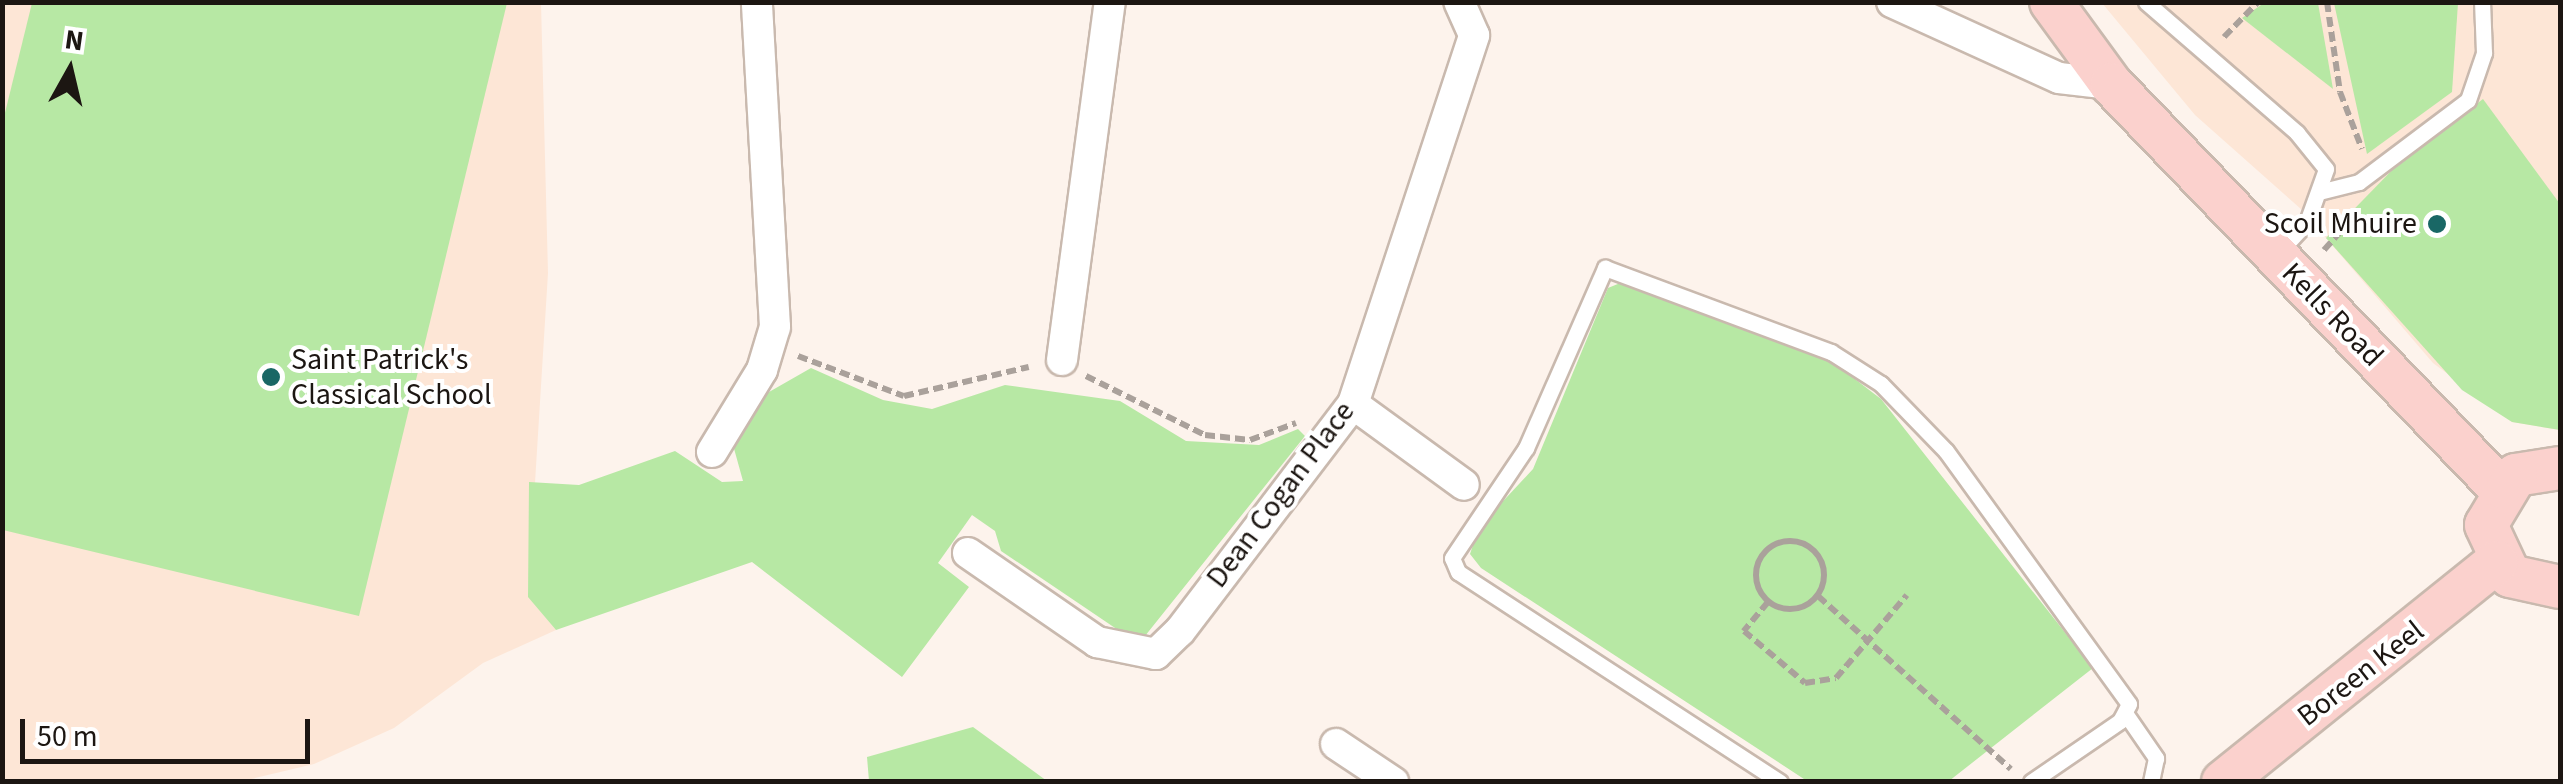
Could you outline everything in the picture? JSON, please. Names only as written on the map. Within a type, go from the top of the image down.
[{"type":"main road","name":"Kells Road","points":[[2051,2],[2112,84],[2500,488]]},
{"type":"main road","points":[[2560,468],[2534,468],[2500,488],[2486,525],[2497,562],[2528,586],[2560,586]]},
{"type":"main road","name":"Boreen Keel","points":[[2222,782],[2497,562]]},
{"type":"street","points":[[712,452],[762,370],[774,327],[757,2]]},
{"type":"street","points":[[1062,360],[1110,2]]},
{"type":"street","name":"Dean Cogan Place","points":[[968,553],[1097,642],[1156,654],[1353,404],[1474,34],[1458,2]]},
{"type":"street","points":[[1892,2],[2059,78],[2112,84]]},
{"type":"street","points":[[1353,404],[1464,485]]},
{"type":"street","points":[[1336,744],[1393,782]]},
{"type":"lane","points":[[2146,2],[2298,132],[2326,168],[2323,191],[2276,256]]},
{"type":"lane","points":[[2323,191],[2359,182],[2468,100],[2484,53],[2482,2]]},
{"type":"lane","points":[[1780,782],[1458,572],[1452,558],[1526,448],[1605,268],[1831,352],[1881,384],[2016,538],[2113,671],[2124,714],[2156,758],[2151,782]]},
{"type":"lane","points":[[2032,782],[2124,714]]},
{"type":"path","points":[[2208,56],[2258,2]]},
{"type":"path","points":[[1784,541],[1816,552],[1825,574],[1818,596],[1788,610],[1768,602],[1758,562],[1784,541]]},
{"type":"path","points":[[1768,602],[1744,631],[1806,683],[1836,678],[1907,595]]},
{"type":"path","points":[[1818,596],[2022,782]]},
{"type":"shaded area","name":"Saint Patrick's Classical School","points":[[2,3],[541,3],[548,273],[528,596],[556,630],[483,663],[394,728],[314,764],[243,781],[3,781]]},
{"type":"shaded area","name":"Scoil Mhuire","points":[[2102,3],[2560,3],[2560,430],[2512,422],[2433,363],[2302,210],[2195,115]]},
{"type":"green space","name":"Saint Patrick's Classical School","points":[[32,3],[507,3],[359,616],[3,530],[2,125]]},
{"type":"green space","points":[[2264,3],[2318,3],[2333,89],[2242,18]]},
{"type":"green space","points":[[2334,3],[2458,3],[2452,92],[2367,154]]},
{"type":"green space","points":[[2483,99],[2560,204],[2560,430],[2512,422],[2462,390],[2326,238],[2399,163]]},
{"type":"green space","points":[[1630,279],[1830,360],[1881,399],[2093,668],[1949,781],[1807,781],[1481,568],[1470,554],[1479,527],[1533,469],[1608,288]]},
{"type":"green space","points":[[811,368],[883,400],[932,409],[1005,385],[1120,401],[1186,441],[1259,445],[1298,429],[1305,436],[1145,636],[1124,634],[1001,551],[995,531],[972,515],[938,563],[969,587],[902,677],[752,562],[556,630],[528,597],[529,482],[579,485],[675,451],[722,482],[743,481],[733,445],[750,403]]},
{"type":"green space","points":[[973,727],[1047,781],[869,781],[867,757]]},
{"type":"place","name":"Scoil Mhuire","points":[[2437,224]]},
{"type":"place","name":"Saint Patrick's Classical School","points":[[271,377]]}]
